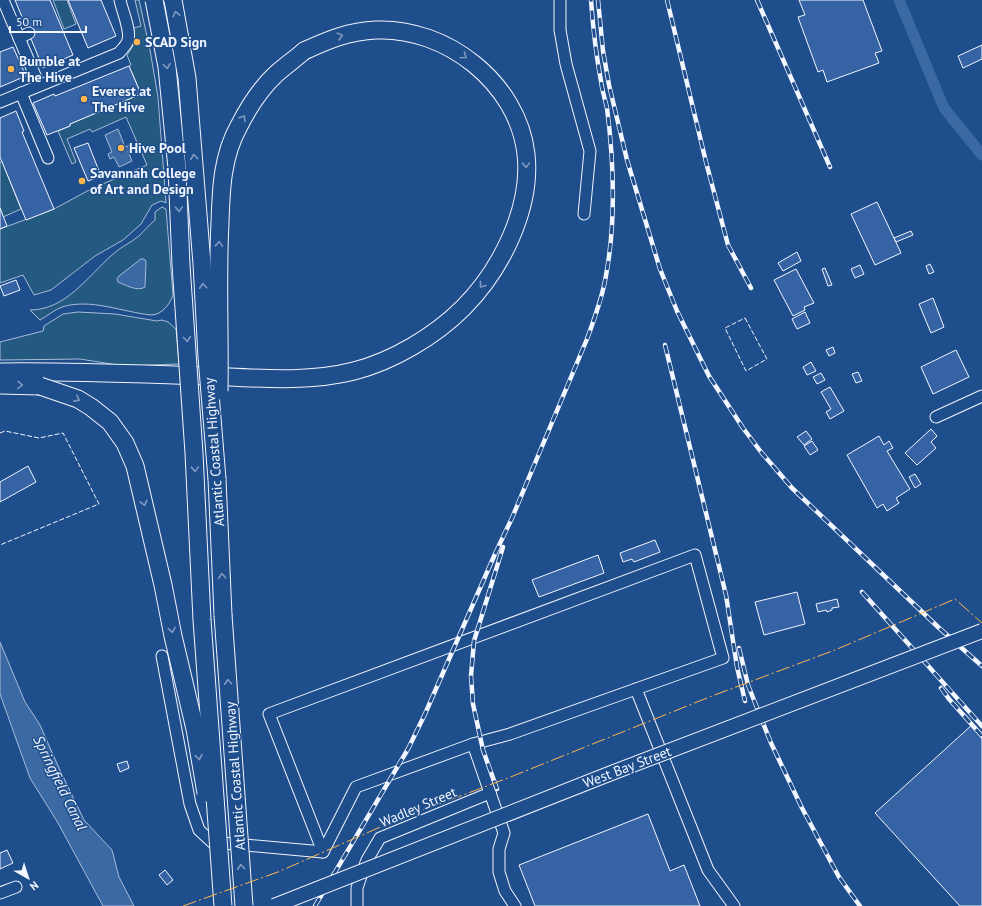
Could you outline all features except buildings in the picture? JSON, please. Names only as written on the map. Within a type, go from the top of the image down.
[{"type":"highway","name":"Atlantic Coastal Highway","points":[[154,0],[167,67],[177,168],[180,265],[190,382],[202,620],[223,906]]},
{"type":"highway","name":"Atlantic Coastal Highway","points":[[173,0],[187,78],[202,264],[206,357],[217,479],[224,615],[244,906]]},
{"type":"highway","points":[[0,372],[106,373],[233,377],[302,379],[317,378],[355,371],[381,363],[419,342],[463,308],[483,285],[511,238],[520,212],[525,182],[526,155],[523,139],[518,122],[511,108],[483,72],[466,58],[435,40],[417,34],[395,30],[375,30],[352,33],[330,39],[304,52],[276,75],[254,101],[238,127],[226,157],[222,186],[218,263],[220,351],[217,479]]},
{"type":"highway","points":[[0,385],[40,386],[78,400],[91,407],[110,422],[124,443],[135,466],[195,729],[201,768],[219,858]]},
{"type":"main road","name":"West Bay Street","points":[[274,906],[614,772],[982,631]]},
{"type":"street","points":[[3,0],[24,35],[39,85]]},
{"type":"street","points":[[0,102],[119,53],[126,45],[128,40],[128,33],[120,0]]},
{"type":"street","points":[[560,0],[560,30],[566,64],[590,151],[584,214]]},
{"type":"street","points":[[21,93],[48,158]]},
{"type":"street","points":[[936,417],[982,396]]},
{"type":"street","points":[[695,554],[722,658],[510,734],[473,744],[356,787],[323,852],[269,714],[695,554]]},
{"type":"street","points":[[162,656],[190,804],[199,830],[212,842],[323,852]]},
{"type":"street","points":[[636,690],[708,870],[734,906]]},
{"type":"street","points":[[473,744],[504,833],[499,849],[499,872],[505,891],[515,906]]},
{"type":"street","name":"Wadley Street","points":[[357,906],[357,888],[361,876],[367,860],[380,838],[490,793]]},
{"type":"street","points":[[0,893],[16,887]]},
{"type":"shaded area","points":[[53,0],[67,0],[76,24],[64,29]]},
{"type":"shaded area","points":[[135,0],[139,0],[158,97],[166,203],[161,201],[152,205],[141,224],[123,240],[95,256],[51,290],[34,295],[23,275],[0,283],[0,229],[54,209],[91,189],[147,165],[126,117],[92,132],[90,129],[67,139],[76,162],[72,164],[58,131],[70,126],[70,124],[141,94],[129,66],[131,65],[127,55],[134,44],[134,28],[141,26]]},
{"type":"shaded area","points":[[2,161],[21,209],[3,217],[0,208],[0,162]]},
{"type":"shaded area","points":[[162,207],[166,209],[173,295],[168,305],[162,311],[155,315],[151,315],[106,306],[84,304],[59,308],[40,320],[30,310],[55,304],[76,290],[115,252],[140,235],[155,220],[155,212]]},
{"type":"shaded area","points":[[78,312],[115,314],[168,322],[176,329],[179,364],[124,366],[80,359],[0,360],[0,342],[43,331],[44,326],[63,314]]},
{"type":"water","name":"Hive Pool","points":[[118,129],[125,147],[130,145],[132,149],[128,151],[132,161],[119,167],[114,157],[110,159],[108,154],[112,152],[105,135]]},
{"type":"water","points":[[141,259],[146,261],[145,287],[139,289],[118,282],[117,279],[119,276]]},
{"type":"water","name":"Springfield Canal","points":[[0,642],[25,702],[40,725],[84,820],[112,850],[119,877],[134,906],[103,906],[58,823],[30,778],[0,694]]},
{"type":"waterway","points":[[899,0],[944,108],[982,155]]},
{"type":"railway","points":[[315,906],[408,749],[425,714],[512,518],[587,339],[599,303],[609,260],[613,194],[607,108],[602,88],[591,0]]},
{"type":"railway","points":[[598,0],[603,51],[609,85],[627,160],[660,269],[677,311],[709,376],[743,428],[761,452],[792,488],[938,627],[982,666]]},
{"type":"railway","points":[[667,0],[706,162],[728,245],[751,288]]},
{"type":"railway","points":[[757,0],[830,167]]},
{"type":"railway","points":[[665,345],[726,595],[737,667],[745,701]]},
{"type":"railway","points":[[497,789],[483,750],[473,704],[471,676],[474,641],[503,547]]},
{"type":"railway","points":[[862,592],[982,726]]},
{"type":"railway","points":[[739,648],[748,685],[771,743],[802,808],[839,877],[860,906]]},
{"type":"railway","points":[[941,688],[982,736]]},
{"type":"fence","points":[[745,318],[767,359],[746,371],[725,328],[745,318]]},
{"type":"fence","points":[[0,433],[5,431],[39,438],[63,433],[99,504],[0,545]]},
{"type":"power","points":[[183,906],[278,872],[394,821],[508,778],[712,696],[835,650],[955,599],[982,623]]},
{"type":"place","name":"SCAD Sign","points":[[137,42]]},
{"type":"place","name":"Bumble at The Hive","points":[[11,69]]},
{"type":"place","name":"Everest at The Hive","points":[[84,99]]},
{"type":"place","name":"Hive Pool","points":[[121,148]]},
{"type":"place","name":"Savannah College of Art and Design","points":[[82,181]]}]
